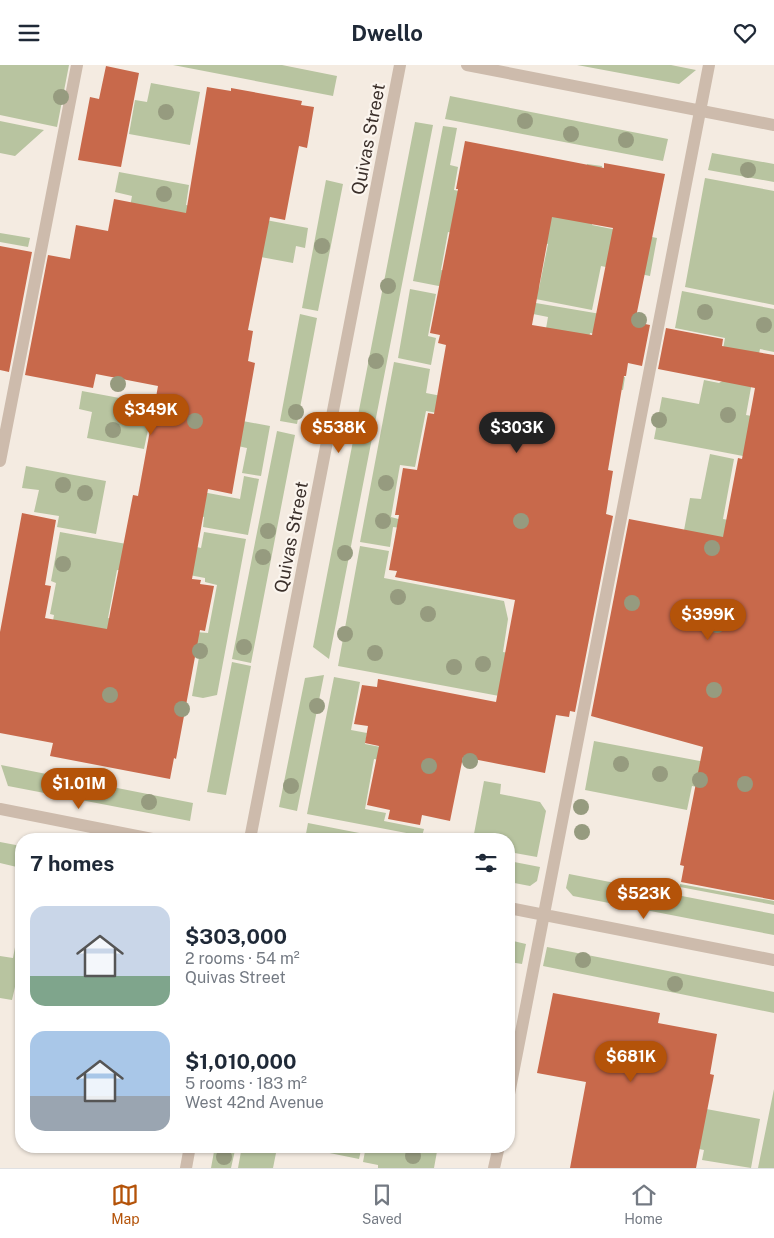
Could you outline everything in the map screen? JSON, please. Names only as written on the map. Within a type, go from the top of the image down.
[{"type":"street","points":[[0,461],[77,65]]},
{"type":"street","name":"Quivas Street","points":[[251,833],[400,65]]},
{"type":"street","points":[[467,65],[774,125]]},
{"type":"street","points":[[515,1063],[709,65]]},
{"type":"street","points":[[0,809],[122,833]]},
{"type":"street","points":[[515,909],[774,960]]},
{"type":"street","points":[[186,1168],[189,1153]]},
{"type":"street","points":[[494,1168],[497,1153]]},
{"type":"green space","points":[[0,65],[69,65],[57,127],[0,115]]},
{"type":"green space","points":[[173,65],[282,65],[337,76],[333,96]]},
{"type":"green space","points":[[577,65],[671,65],[696,70],[679,84]]},
{"type":"green space","points":[[151,83],[200,92],[190,145],[129,134],[135,100],[147,102]]},
{"type":"green space","points":[[450,96],[668,139],[663,161],[445,119]]},
{"type":"green space","points":[[0,121],[44,130],[15,156],[0,153]]},
{"type":"green space","points":[[415,122],[433,125],[329,659],[313,647]]},
{"type":"green space","points":[[443,126],[457,128],[450,165],[458,167],[454,190],[528,205],[461,235],[448,232],[441,270],[452,272],[449,288],[413,281]]},
{"type":"green space","points":[[712,153],[774,164],[774,182],[708,170]]},
{"type":"green space","points":[[587,164],[602,166],[592,225],[657,238],[650,276],[601,266],[592,310],[515,295],[525,286],[539,288],[548,244],[524,239],[531,206],[577,214]]},
{"type":"green space","points":[[119,172],[189,185],[186,205],[308,228],[305,248],[296,246],[293,263],[125,232],[132,196],[115,192]]},
{"type":"green space","points":[[705,178],[774,191],[774,305],[685,287]]},
{"type":"green space","points":[[326,180],[343,184],[318,311],[302,308]]},
{"type":"green space","points":[[0,233],[30,238],[28,247],[0,242]]},
{"type":"green space","points":[[410,289],[436,294],[428,336],[436,338],[431,365],[398,358]]},
{"type":"green space","points":[[682,291],[774,309],[774,352],[760,349],[755,372],[720,365],[725,338],[675,328]]},
{"type":"green space","points":[[530,302],[636,320],[632,340],[590,333],[583,369],[625,377],[623,390],[575,382],[532,410],[548,317],[528,313]]},
{"type":"green space","points":[[300,314],[317,318],[297,424],[280,421]]},
{"type":"green space","points":[[394,362],[430,369],[426,393],[514,410],[510,426],[426,411],[415,467],[400,465],[391,517],[402,520],[401,528],[393,527],[390,547],[360,542]]},
{"type":"green space","points":[[729,377],[752,382],[746,415],[774,420],[774,462],[654,439],[662,397],[699,404],[704,380],[719,383]]},
{"type":"green space","points":[[82,391],[270,426],[261,476],[242,473],[247,448],[228,444],[229,440],[149,425],[144,449],[87,438],[92,412],[79,409]]},
{"type":"green space","points":[[277,431],[295,435],[251,663],[232,659]]},
{"type":"green space","points":[[710,454],[734,459],[723,519],[740,522],[675,579],[690,498],[701,499]]},
{"type":"green space","points":[[26,466],[106,481],[96,534],[57,527],[59,516],[34,512],[39,490],[22,488]]},
{"type":"green space","points":[[244,476],[259,479],[248,535],[203,527],[204,517],[192,514],[149,482],[240,499]]},
{"type":"green space","points":[[60,532],[132,545],[134,572],[117,570],[108,618],[125,621],[123,633],[49,643],[54,615],[50,614],[56,583],[51,581]]},
{"type":"green space","points":[[204,532],[246,539],[217,695],[203,698],[192,696],[201,646],[126,632],[208,633],[217,585],[205,582],[205,578],[137,565],[188,545],[201,548]]},
{"type":"green space","points":[[360,546],[389,551],[384,578],[504,601],[508,619],[503,652],[519,655],[526,701],[338,666]]},
{"type":"green space","points":[[232,662],[251,666],[226,795],[207,792]]},
{"type":"green space","points":[[324,675],[297,811],[279,807],[305,678]]},
{"type":"green space","points":[[334,677],[360,682],[351,730],[367,733],[365,744],[452,761],[450,773],[374,759],[365,809],[386,813],[384,821],[424,829],[423,833],[406,833],[307,814]]},
{"type":"green space","points":[[594,741],[774,775],[774,801],[692,786],[687,810],[585,790]]},
{"type":"green space","points":[[1,765],[193,803],[190,821],[8,786]]},
{"type":"green space","points":[[484,781],[501,784],[500,794],[540,802],[546,811],[537,857],[515,853],[515,833],[474,833]]},
{"type":"green space","points":[[308,823],[359,833],[306,833]]},
{"type":"green space","points":[[0,842],[15,845],[15,867],[0,863]]},
{"type":"green space","points":[[515,862],[540,867],[537,881],[530,886],[515,883]]},
{"type":"green space","points":[[569,874],[774,914],[774,935],[573,896],[566,888]]},
{"type":"green space","points":[[680,884],[774,901],[774,905],[680,887]]},
{"type":"green space","points":[[515,941],[526,944],[522,964],[515,963]]},
{"type":"green space","points":[[15,947],[15,987],[12,1000],[0,998],[0,956],[13,958]]},
{"type":"green space","points":[[547,947],[774,992],[774,1013],[543,966]]},
{"type":"green space","points":[[774,1089],[774,1168],[758,1168]]},
{"type":"green space","points":[[615,1092],[760,1119],[751,1168],[702,1160],[704,1150],[699,1149]]},
{"type":"green space","points":[[214,1153],[234,1153],[231,1168],[211,1168]]},
{"type":"green space","points":[[241,1153],[276,1153],[273,1168],[238,1168]]},
{"type":"green space","points":[[329,1153],[360,1153],[359,1159]]},
{"type":"green space","points":[[365,1153],[437,1153],[434,1168],[378,1168],[378,1165],[363,1162]]},
{"type":"building","points":[[106,66],[139,73],[121,167],[78,160],[90,97],[99,99]]},
{"type":"building","points":[[207,87],[231,91],[231,88],[302,101],[301,105],[314,107],[307,148],[299,146],[285,220],[270,217],[248,330],[253,331],[248,361],[255,363],[232,494],[208,489],[192,579],[201,580],[200,584],[214,586],[205,631],[200,630],[176,759],[174,758],[170,779],[50,756],[53,743],[0,733],[0,632],[22,513],[56,520],[45,585],[51,586],[45,618],[107,629],[133,495],[138,496],[158,386],[96,374],[93,388],[25,375],[48,255],[70,259],[76,225],[108,231],[114,199],[186,213]]},
{"type":"building","points":[[465,141],[604,168],[604,163],[665,174],[635,322],[650,325],[642,366],[628,363],[626,376],[624,376],[608,470],[613,471],[606,514],[613,516],[575,712],[570,711],[569,717],[556,715],[545,773],[463,757],[450,821],[422,815],[420,825],[388,819],[390,810],[367,805],[379,746],[365,743],[368,726],[354,724],[362,685],[377,687],[378,679],[496,702],[515,600],[395,577],[397,571],[389,570],[399,515],[395,515],[403,468],[417,470],[428,413],[434,414],[446,345],[438,343],[440,335],[430,333],[458,189],[456,189]],"holes":[[[552,217],[613,228],[592,335],[532,325]]]},
{"type":"building","points":[[0,246],[32,252],[9,372],[0,370]]},
{"type":"building","points":[[666,328],[723,339],[722,346],[774,355],[774,900],[681,882],[684,866],[680,865],[703,747],[591,716],[629,519],[723,537],[738,458],[742,459],[755,388],[658,369]]},
{"type":"building","points":[[553,993],[660,1013],[658,1023],[717,1034],[710,1074],[714,1075],[696,1168],[570,1168],[586,1082],[537,1073]]}]
